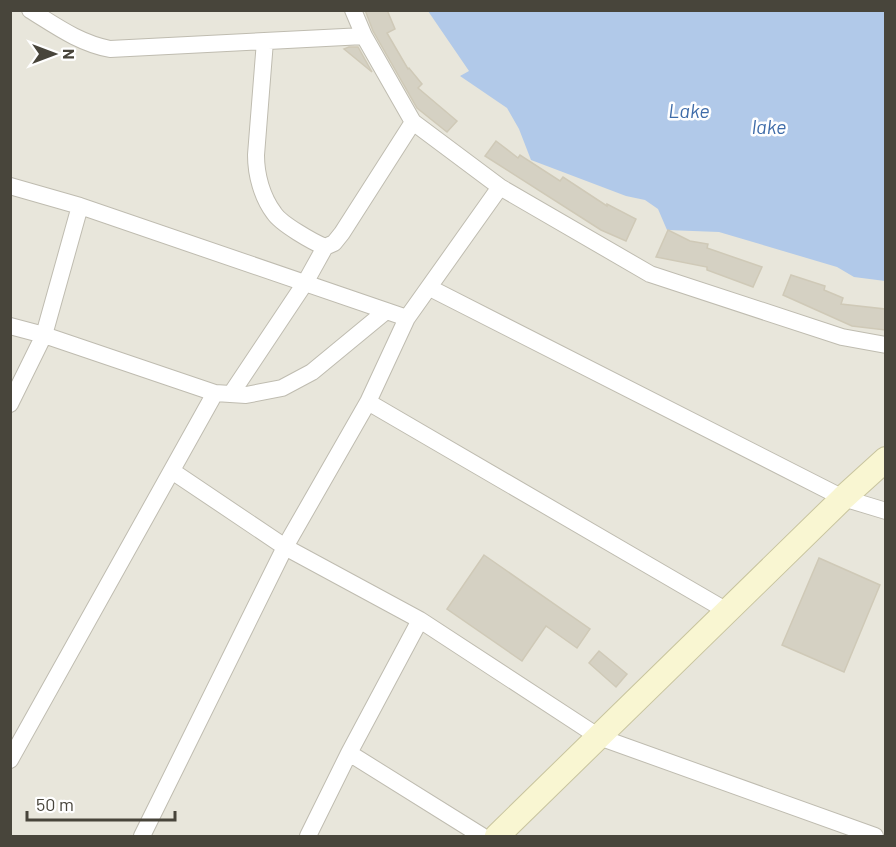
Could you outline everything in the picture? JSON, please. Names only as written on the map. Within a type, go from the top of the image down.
[{"type":"street","points":[[30,10],[76,39],[93,46],[110,49],[364,36]]},
{"type":"street","points":[[353,10],[364,36],[413,122],[500,187],[650,274],[842,337],[885,345]]},
{"type":"street","points":[[265,41],[255,155],[259,182],[274,214],[312,241],[325,247]]},
{"type":"street","points":[[10,760],[172,471],[223,394],[305,283],[325,247],[334,243],[342,233],[413,122]]},
{"type":"street","points":[[10,186],[80,206],[407,318]]},
{"type":"street","points":[[142,837],[285,548],[368,402],[407,318],[500,187]]},
{"type":"street","points":[[10,404],[44,335],[80,206]]},
{"type":"street","points":[[430,288],[843,498],[885,511]]},
{"type":"street","points":[[10,326],[223,394],[246,396],[282,388],[312,372],[386,311]]},
{"type":"street","points":[[368,402],[727,611]]},
{"type":"street","points":[[496,837],[885,459]]},
{"type":"street","points":[[172,471],[285,548],[420,620],[599,737],[875,837]]},
{"type":"street","points":[[308,837],[349,753],[420,620]]},
{"type":"street","points":[[349,753],[482,837]]},
{"type":"shaded area","points":[[11,11],[885,11],[885,836],[11,836]]},
{"type":"water","name":"lake","points":[[428,11],[885,11],[885,281],[854,277],[837,267],[719,232],[667,230],[658,209],[645,200],[626,196],[531,160],[519,129],[507,108],[460,76],[469,71]]},
{"type":"building","points":[[365,10],[387,10],[395,29],[387,33],[408,69],[422,84],[418,88],[457,121],[447,132],[417,108],[373,31]]},
{"type":"building","points":[[358,47],[372,72],[344,49]]},
{"type":"building","points":[[496,141],[518,158],[520,155],[560,181],[563,177],[607,206],[607,204],[636,219],[626,241],[601,230],[485,156]]},
{"type":"building","points":[[668,230],[690,241],[708,244],[707,248],[762,267],[753,287],[707,270],[707,267],[656,257]]},
{"type":"building","points":[[791,275],[825,286],[824,290],[843,298],[841,304],[885,309],[885,330],[852,326],[783,295]]},
{"type":"building","points":[[484,555],[590,629],[577,648],[546,626],[522,661],[447,609]]},
{"type":"building","points":[[819,558],[880,585],[844,672],[782,645]]},
{"type":"building","points":[[599,651],[627,674],[616,687],[589,663]]},
{"type":"water label","name":"Lake","points":[[689,110]]}]
